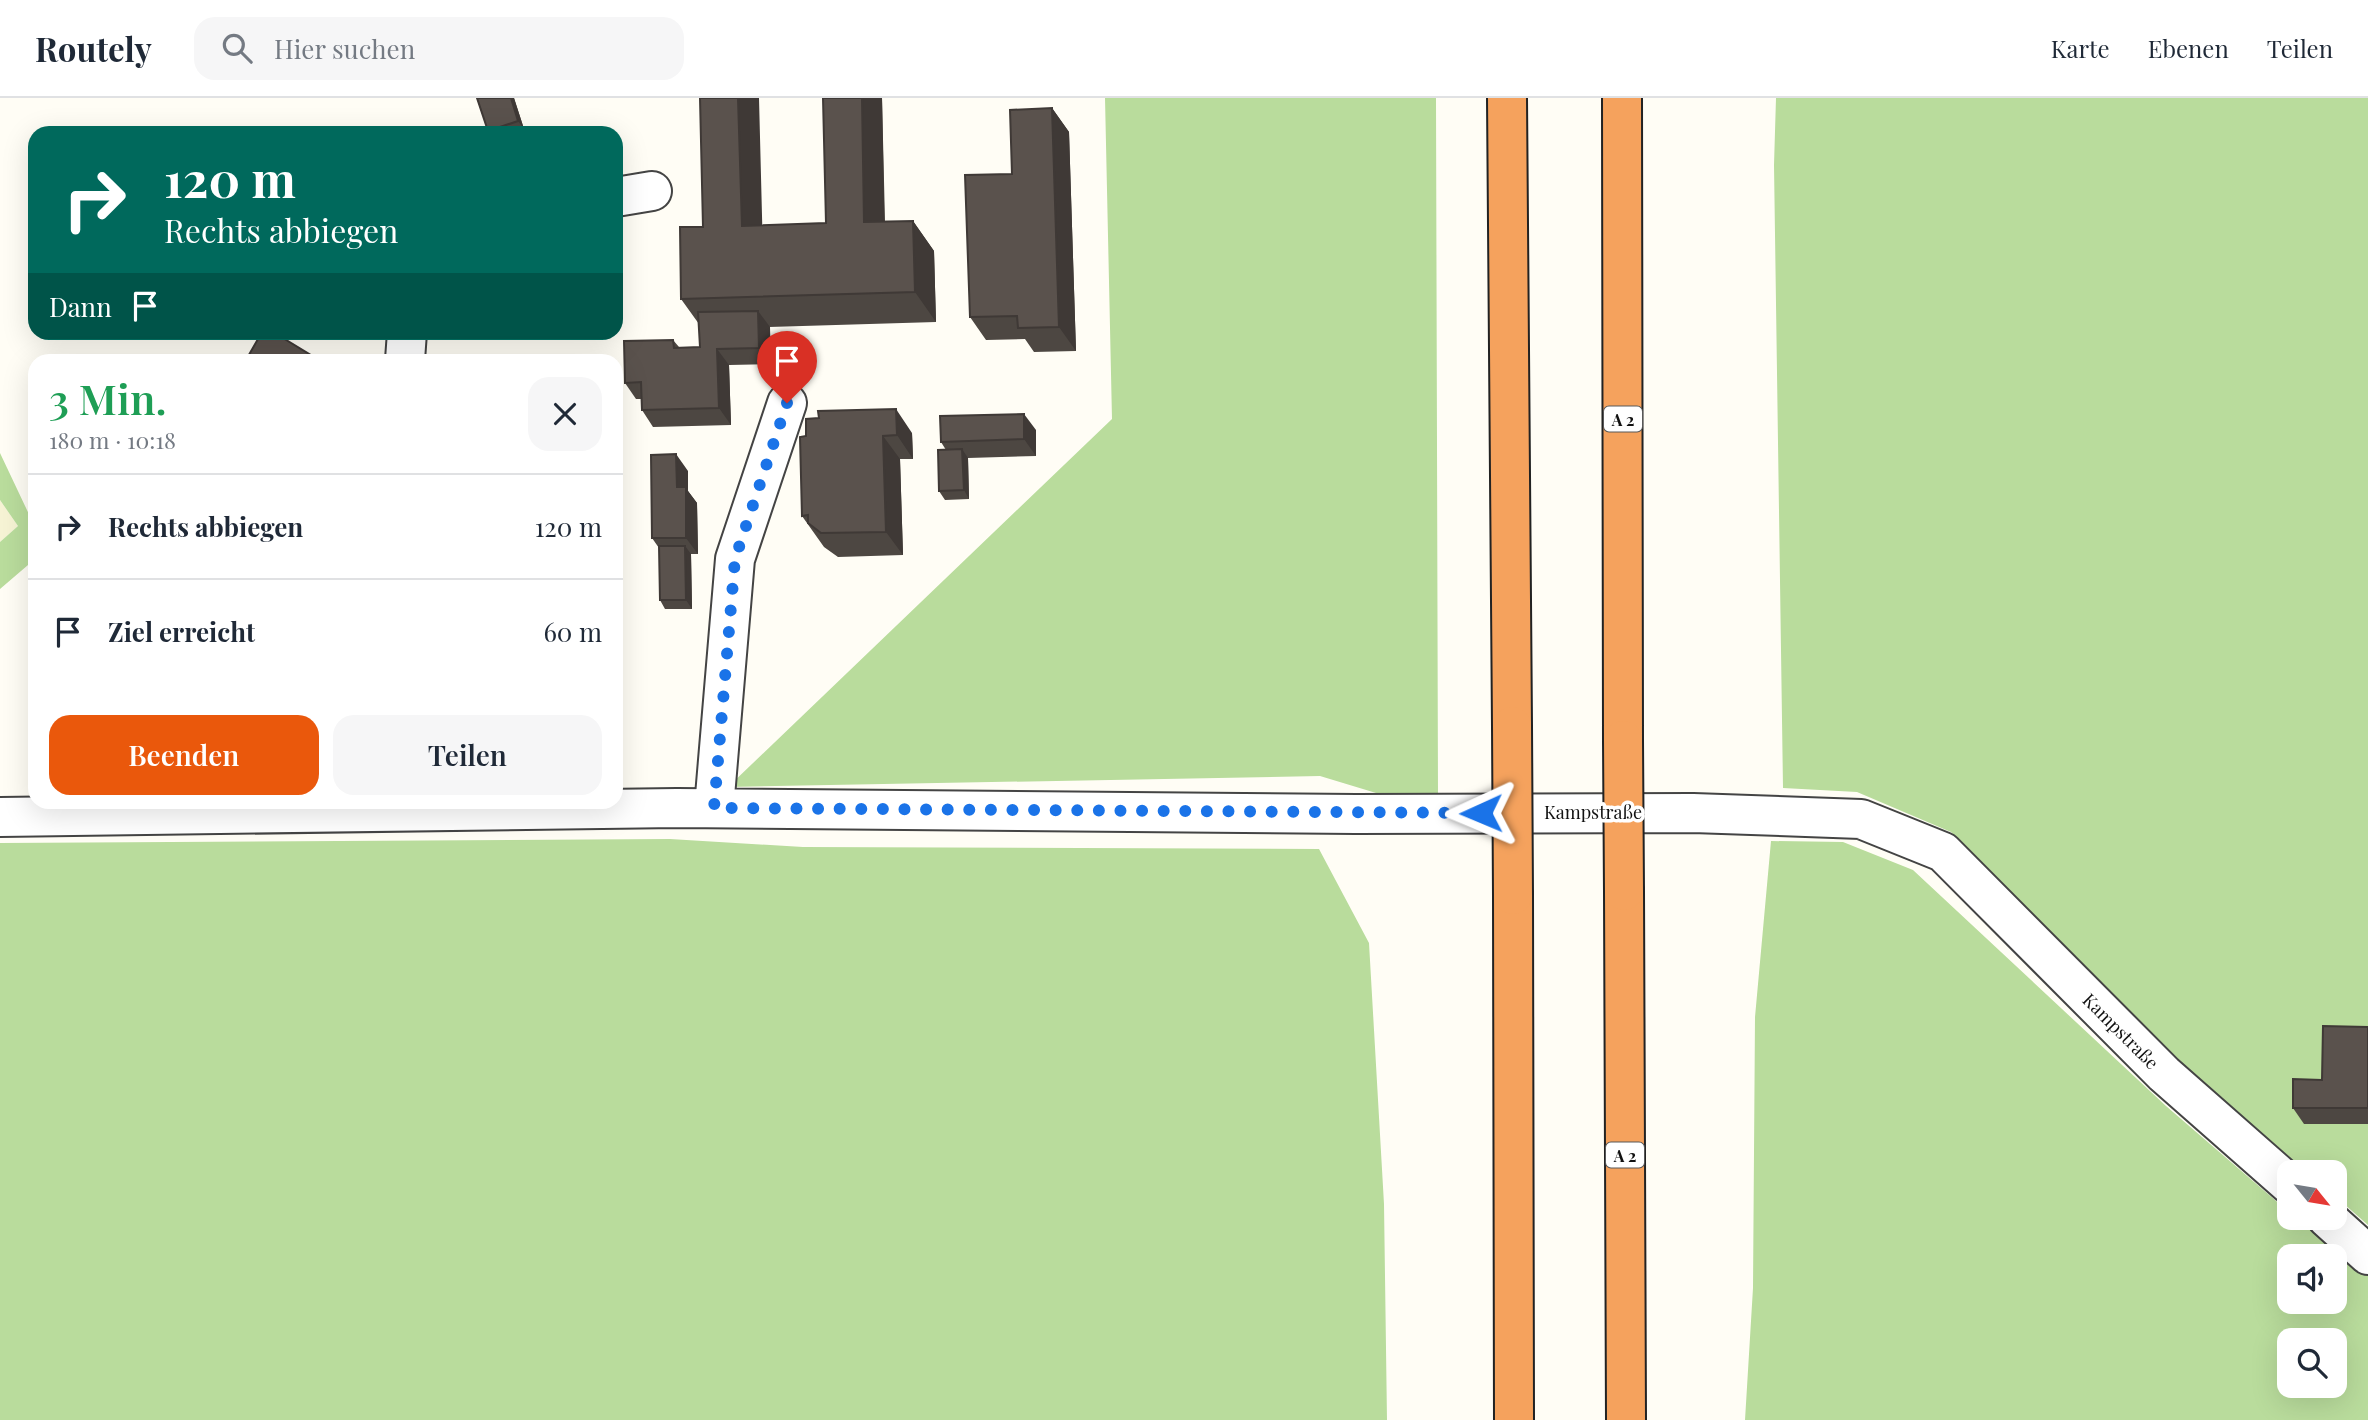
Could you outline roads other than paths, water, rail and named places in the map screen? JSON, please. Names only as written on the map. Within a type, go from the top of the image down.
[{"type":"highway","name":"A 2","points":[[1622,98],[1626,1420]]},
{"type":"highway","points":[[1505,104],[1513,726],[1514,1420]]},
{"type":"street","points":[[714,808],[735,559],[787,403]]},
{"type":"street","name":"Kampstraße","points":[[623,807],[1356,814],[1693,813],[1861,819],[1943,852],[2164,1074],[2277,1173]]},
{"type":"street","name":"Kampstraße","points":[[0,817],[296,809]]},
{"type":"street","points":[[2340,1230],[2368,1255]]}]
